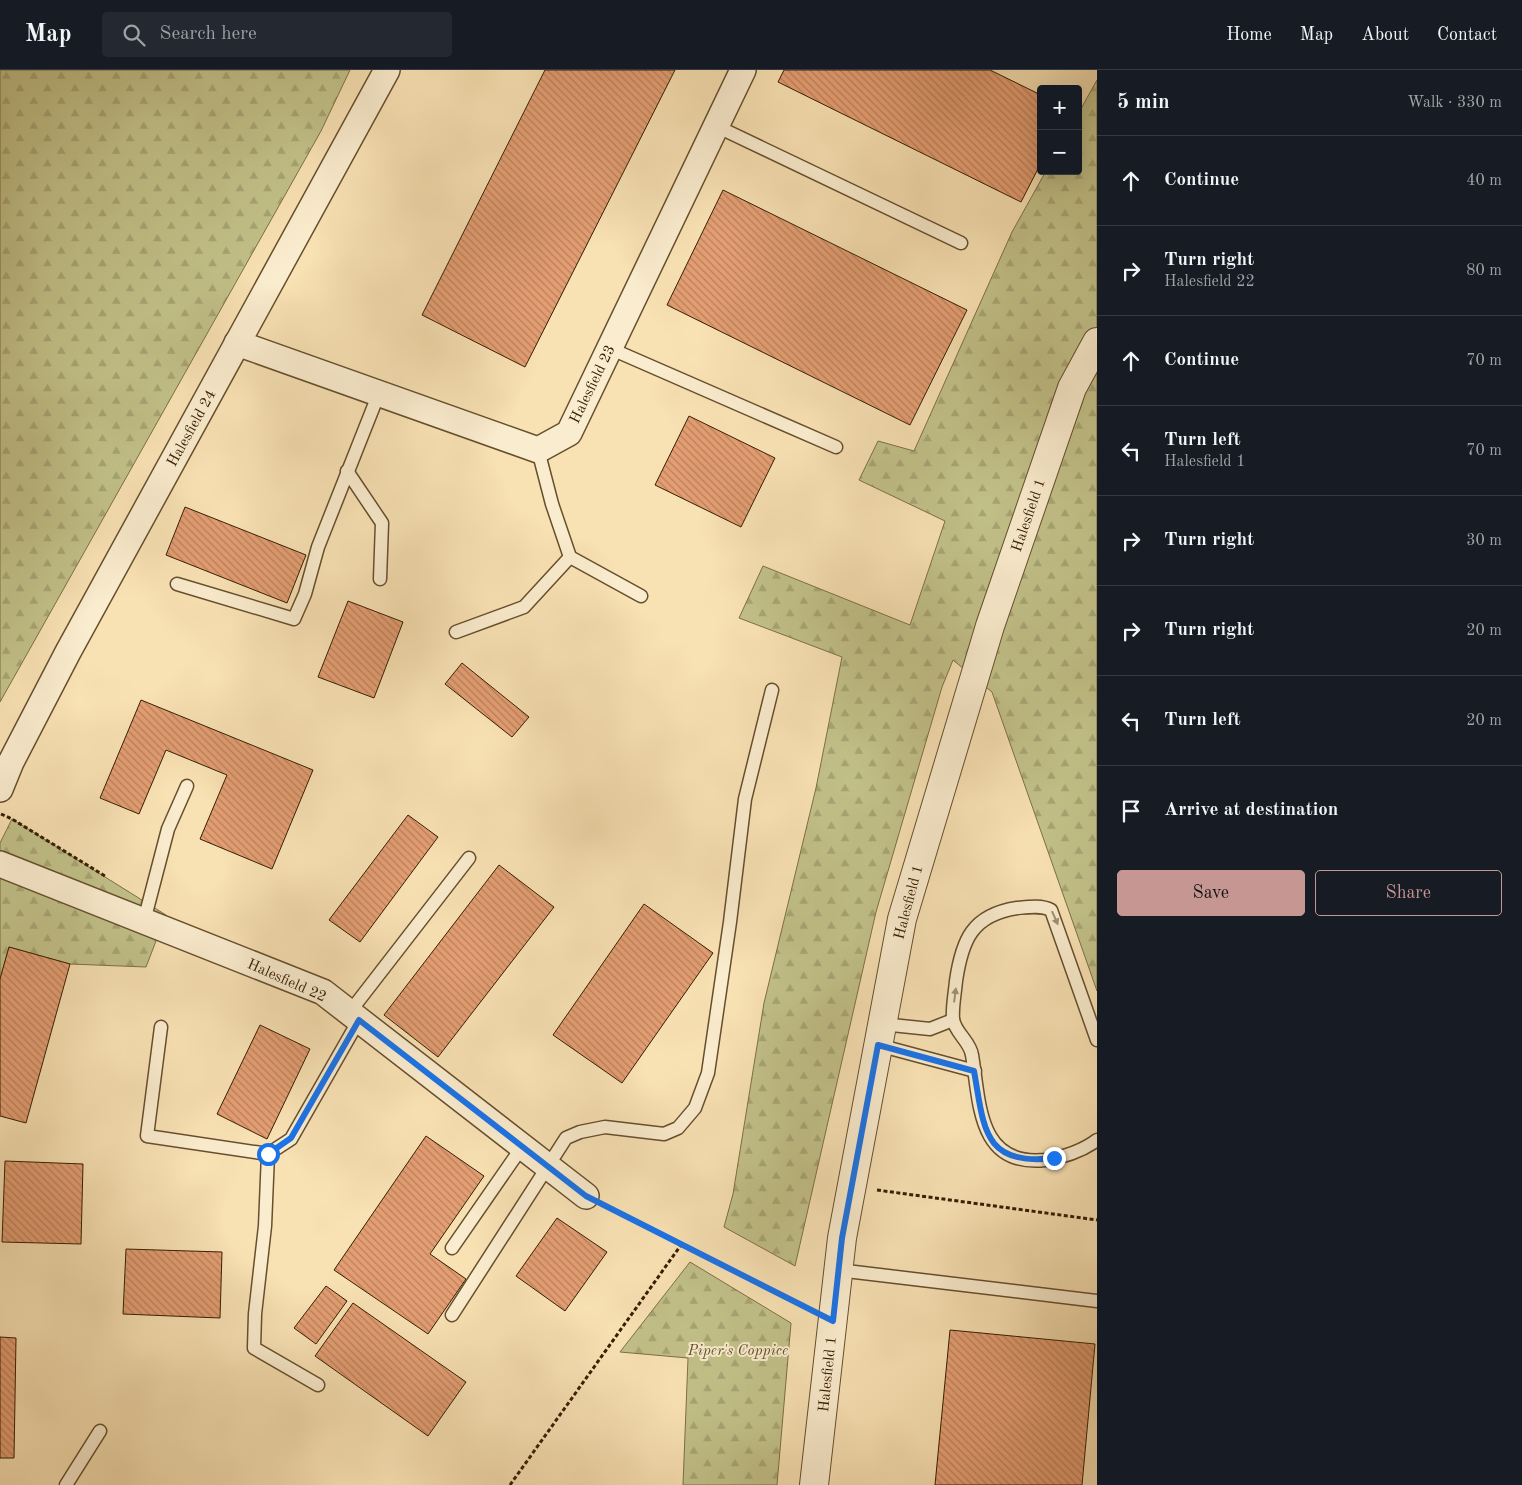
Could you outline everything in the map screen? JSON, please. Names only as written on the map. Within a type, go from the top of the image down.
[{"type":"street","name":"Halesfield 24","points":[[3,782],[73,643],[387,70]]},
{"type":"street","name":"Halesfield 23","points":[[538,450],[569,433],[743,70]]},
{"type":"street","name":"Halesfield 1","points":[[814,1485],[838,1270],[851,1186],[902,919],[990,626],[1072,388],[1097,342]]},
{"type":"street","points":[[237,343],[538,450]]},
{"type":"street","name":"Halesfield 22","points":[[0,864],[323,992],[586,1196]]},
{"type":"lane","points":[[716,126],[961,243]]},
{"type":"lane","points":[[609,348],[836,446]]},
{"type":"lane","points":[[177,584],[294,619],[305,594],[318,547],[378,393]]},
{"type":"lane","points":[[538,450],[552,504],[570,557],[641,596]]},
{"type":"lane","points":[[347,472],[382,523],[380,579]]},
{"type":"lane","points":[[456,632],[524,607],[570,557]]},
{"type":"lane","points":[[452,1315],[566,1138],[580,1132],[605,1127],[664,1134],[678,1128],[695,1108],[708,1073],[746,799],[772,690]]},
{"type":"lane","points":[[144,921],[168,829],[187,786]]},
{"type":"lane","points":[[161,1027],[147,1136],[268,1154],[291,1138],[354,1016],[469,858]]},
{"type":"lane","points":[[1097,1040],[1051,910],[1042,907],[1004,911],[985,919],[969,934],[960,954],[953,1020],[971,1049],[986,1131],[996,1145],[1006,1153],[1028,1160],[1054,1158],[1080,1151],[1097,1140]]},
{"type":"lane","points":[[880,1034],[930,1029],[953,1020]]},
{"type":"lane","points":[[880,1034],[974,1071]]},
{"type":"lane","points":[[452,1248],[522,1147]]},
{"type":"lane","points":[[268,1154],[265,1226],[255,1314],[254,1348],[318,1385]]},
{"type":"lane","points":[[838,1270],[1097,1301]]},
{"type":"lane","points":[[66,1485],[100,1431]]},
{"type":"path","points":[[0,814],[12,819],[109,879]]},
{"type":"path","points":[[851,1186],[1097,1220]]},
{"type":"path","points":[[586,1196],[833,1321]]},
{"type":"path","points":[[510,1485],[681,1245]]},
{"type":"green space","points":[[0,70],[350,70],[321,131],[0,702]]},
{"type":"green space","points":[[1097,80],[1097,991],[992,692],[953,660],[942,687],[876,912],[795,1266],[724,1227],[733,1194],[764,1003],[816,788],[842,657],[739,618],[763,566],[910,625],[945,521],[859,480],[878,441],[914,451],[1012,232],[1044,175],[1082,175],[1082,107]]},
{"type":"green space","points":[[12,819],[166,915],[146,967],[70,964],[9,947],[0,979],[0,843]]},
{"type":"green space","name":"Piper's Coppice","points":[[690,1262],[791,1323],[777,1485],[683,1485],[688,1358],[620,1352]]},
{"type":"building","points":[[545,70],[675,70],[525,367],[422,315]]},
{"type":"building","points":[[784,70],[990,70],[1037,93],[1037,171],[1021,202],[778,82]]},
{"type":"building","points":[[723,190],[967,310],[910,425],[667,305]]},
{"type":"building","points":[[689,416],[775,458],[741,527],[655,485]]},
{"type":"building","points":[[185,507],[306,555],[287,603],[166,555]]},
{"type":"building","points":[[348,601],[403,622],[374,698],[318,677]]},
{"type":"building","points":[[462,663],[529,717],[512,737],[445,684]]},
{"type":"building","points":[[141,700],[313,770],[272,869],[200,839],[227,775],[166,750],[139,814],[100,798]]},
{"type":"building","points":[[408,815],[438,837],[360,942],[329,920]]},
{"type":"building","points":[[499,865],[554,907],[438,1057],[384,1015]]},
{"type":"building","points":[[644,904],[713,953],[622,1083],[553,1035]]},
{"type":"building","points":[[9,947],[70,964],[26,1123],[0,1116],[0,979]]},
{"type":"building","points":[[260,1025],[310,1049],[267,1139],[217,1114]]},
{"type":"building","points":[[426,1136],[484,1176],[430,1254],[466,1279],[428,1334],[334,1270]]},
{"type":"building","points":[[5,1161],[83,1164],[81,1244],[2,1242]]},
{"type":"building","points":[[557,1218],[607,1252],[565,1311],[516,1276]]},
{"type":"building","points":[[126,1249],[222,1252],[220,1318],[123,1314]]},
{"type":"building","points":[[326,1286],[347,1301],[316,1344],[294,1328]]},
{"type":"building","points":[[353,1303],[466,1382],[428,1436],[315,1356]]},
{"type":"building","points":[[950,1330],[1095,1344],[1082,1485],[935,1485]]},
{"type":"building","points":[[0,1337],[16,1338],[14,1458],[0,1458]]},
{"type":"route","points":[[268,1154],[291,1138],[359,1020],[586,1196],[833,1321],[842,1238],[878,1045],[974,1071],[982,1119],[989,1137],[996,1145],[1006,1153],[1018,1158],[1028,1160],[1054,1158]]}]
